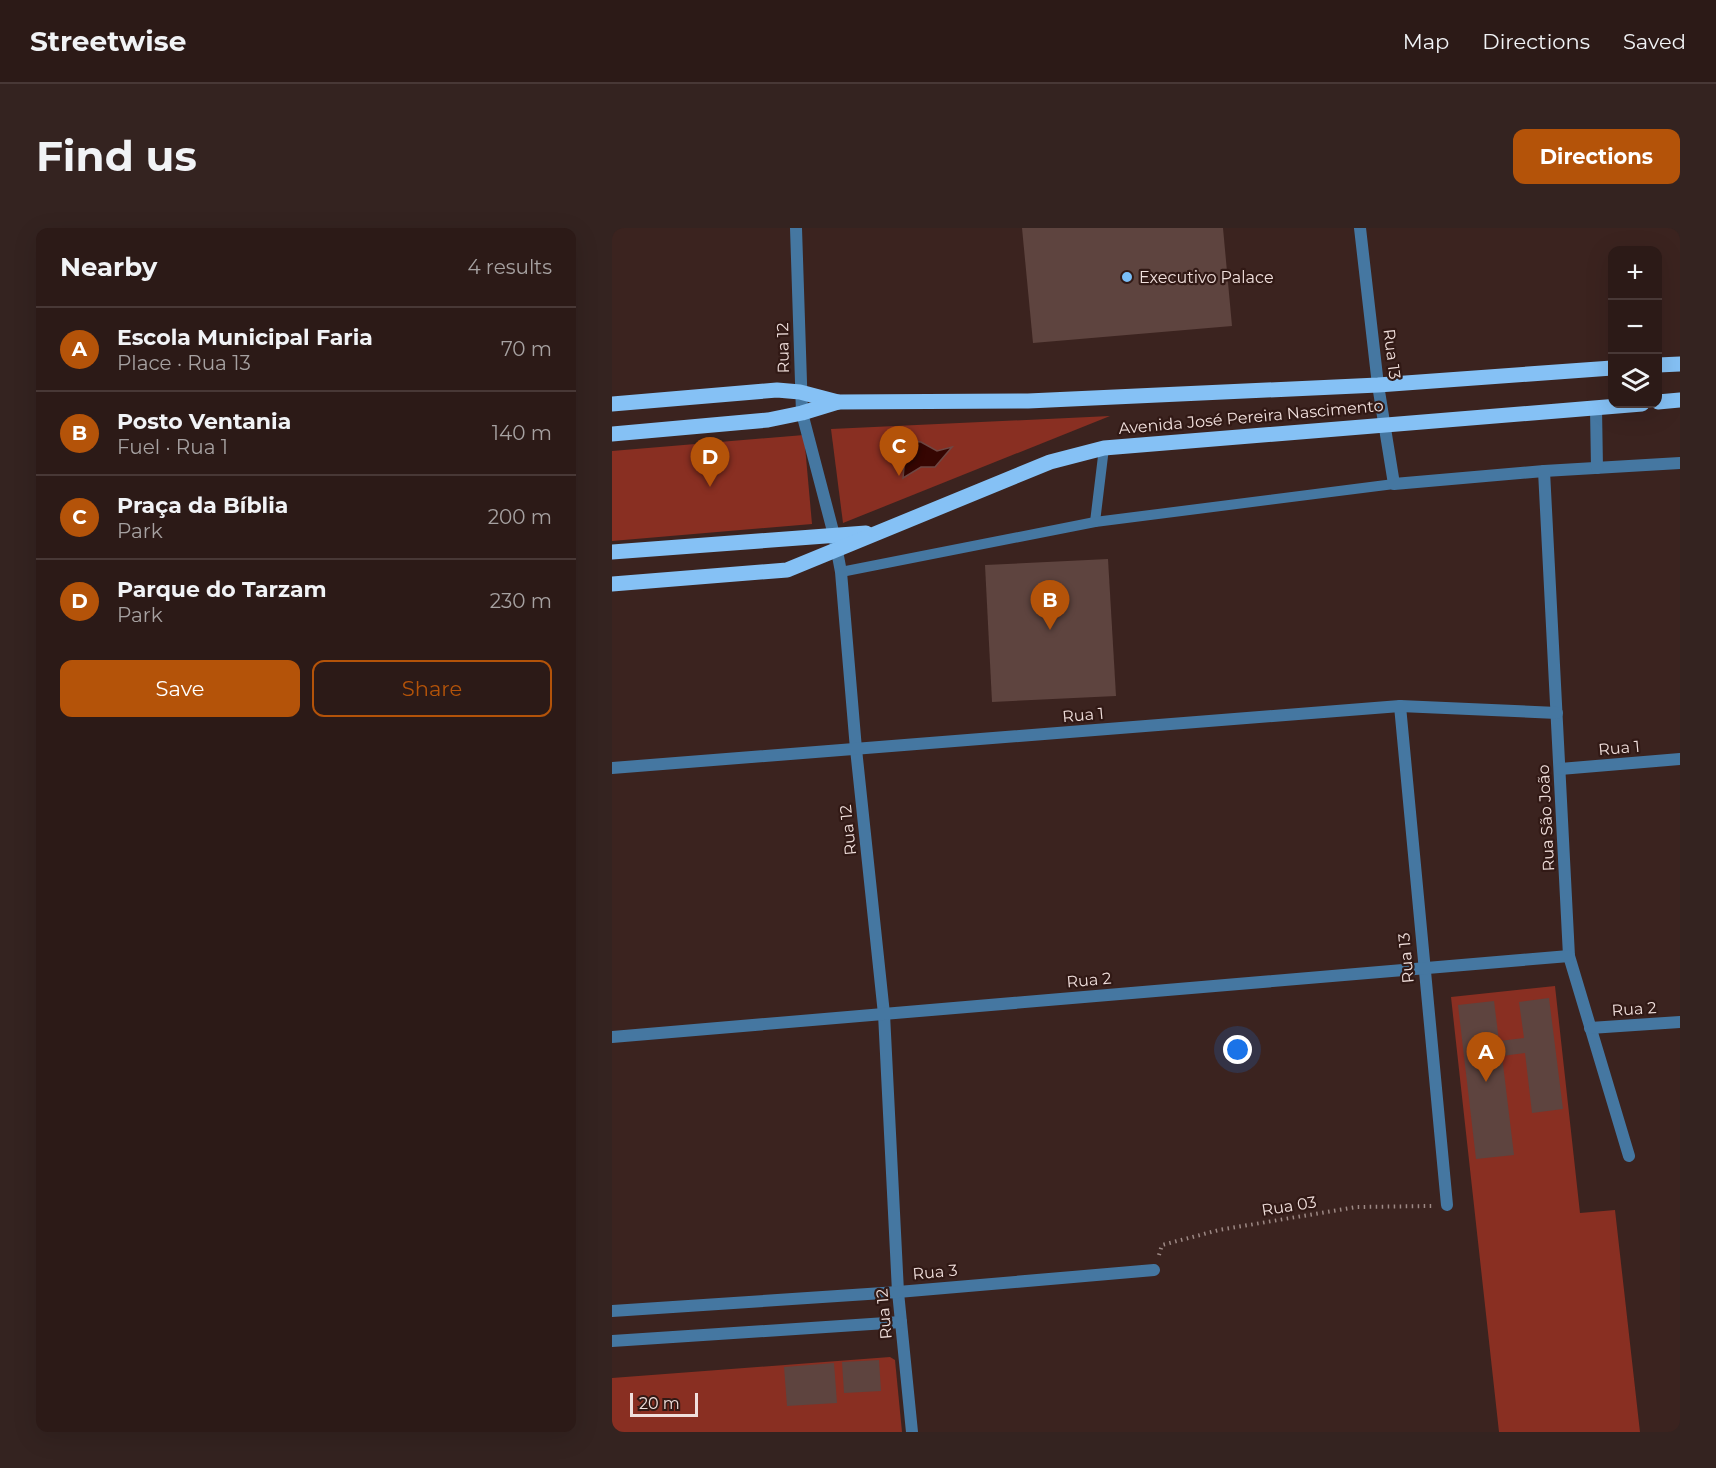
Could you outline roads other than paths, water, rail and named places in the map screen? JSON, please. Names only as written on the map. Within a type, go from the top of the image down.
[{"type":"main road","points":[[1662,365],[1680,363]]},
{"type":"main road","name":"Avenida José Pereira Nascimento","points":[[612,404],[777,390],[800,392],[838,402],[1028,401],[1378,385],[1608,368]]},
{"type":"main road","points":[[1662,402],[1680,400]]},
{"type":"main road","name":"Avenida José Pereira Nascimento","points":[[612,434],[768,420],[838,402]]},
{"type":"main road","name":"Avenida José Pereira Nascimento","points":[[612,552],[835,542],[878,532],[1050,462],[1104,448],[1608,407]]},
{"type":"main road","name":"Avenida José Pereira Nascimento","points":[[612,584],[787,570],[835,542]]},
{"type":"street","name":"Rua 12","points":[[796,228],[802,413],[841,572],[856,749],[884,1014],[898,1292],[912,1432]]},
{"type":"street","name":"Rua 13","points":[[1360,228],[1378,385],[1394,484]]},
{"type":"street","points":[[1596,408],[1597,468]]},
{"type":"street","points":[[1394,484],[1544,471],[1680,463]]},
{"type":"street","name":"Rua São João","points":[[1544,471],[1569,956],[1629,1156]]},
{"type":"street","name":"Rua 13","points":[[1400,706],[1447,1205]]},
{"type":"street","name":"Rua 1","points":[[612,768],[1400,706],[1557,713]]},
{"type":"street","name":"Rua 1","points":[[1560,769],[1680,759]]},
{"type":"street","name":"Rua 2","points":[[612,1037],[1569,956]]},
{"type":"street","name":"Rua 2","points":[[1590,1028],[1680,1022]]},
{"type":"street","name":"Rua 3","points":[[612,1311],[898,1292],[1154,1270]]},
{"type":"street","points":[[612,1341],[901,1322]]},
{"type":"lane","points":[[1095,522],[1104,448]]},
{"type":"lane","points":[[841,572],[1095,522],[1394,484]]},
{"type":"place","name":"Executivo Palace","points":[[1127,277]]},
{"type":"place","name":"Praça da Bíblia","points":[[899,476]]},
{"type":"place","name":"Parque do Tarzam","points":[[710,487]]},
{"type":"place","name":"Posto Ventania","points":[[1050,630]]},
{"type":"place","name":"Escola Municipal Faria","points":[[1486,1082]]}]
